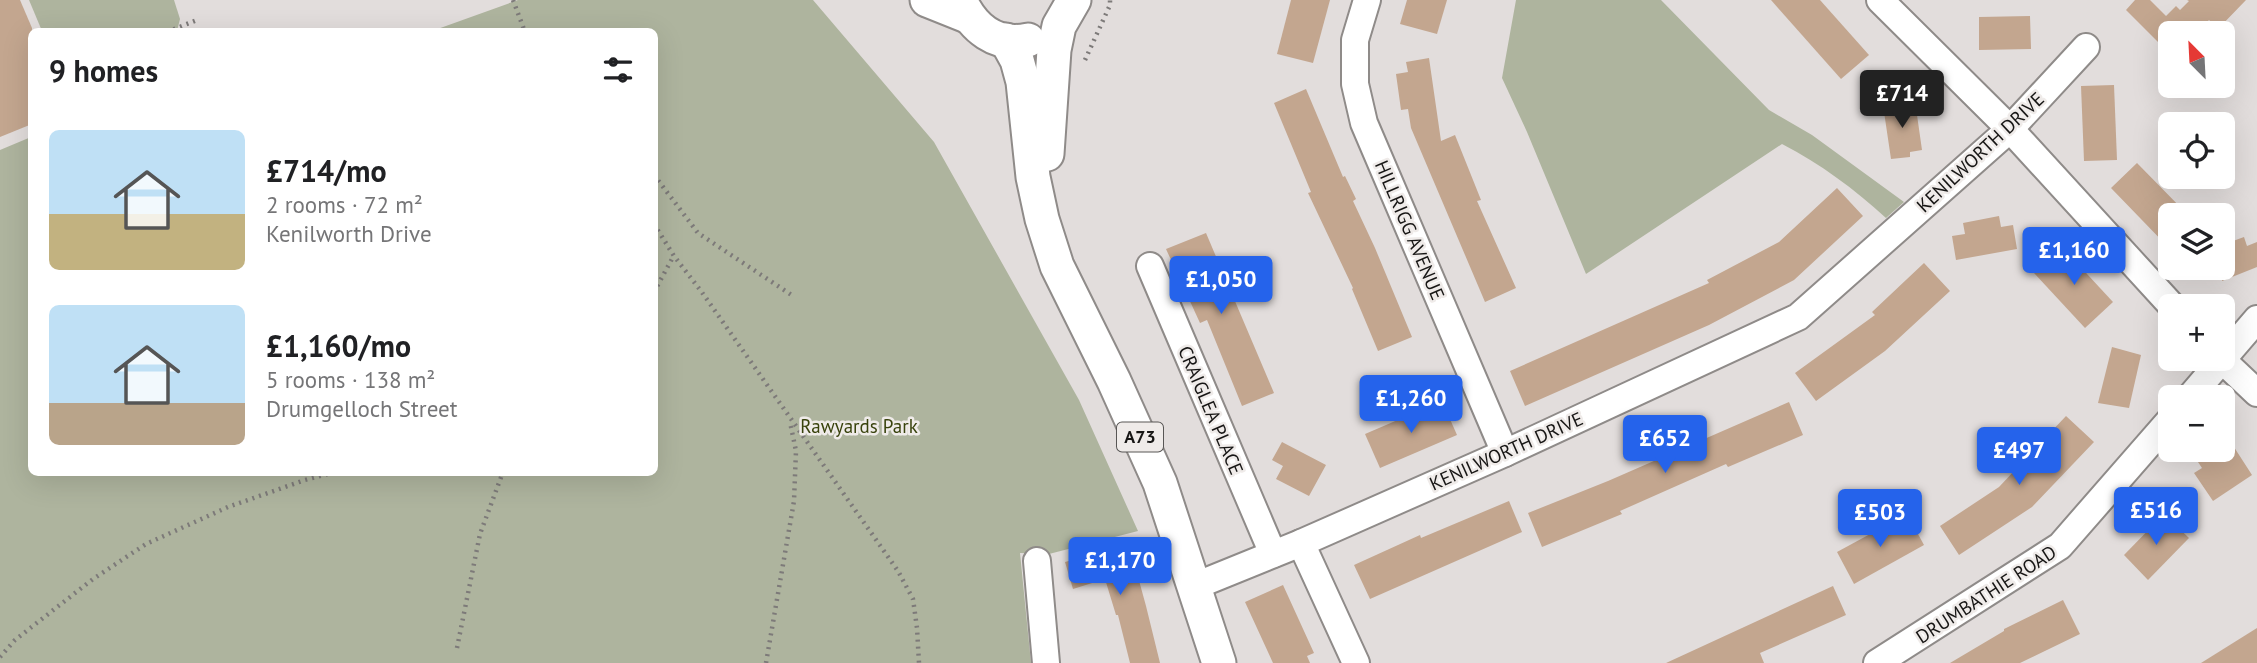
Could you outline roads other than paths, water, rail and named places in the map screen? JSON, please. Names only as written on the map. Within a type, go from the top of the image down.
[{"type":"main road","points":[[927,0],[964,8],[988,34],[1006,40]]},
{"type":"main road","name":"A73","points":[[1006,40],[1022,41],[1040,37],[1066,13]]},
{"type":"main road","name":"A73","points":[[1042,219],[1054,50],[1066,13]]},
{"type":"main road","name":"A73","points":[[1006,40],[1017,61],[1023,82],[1033,177],[1042,219],[1058,266],[1160,483],[1219,663]]},
{"type":"street","name":"HILLRIGG AVENUE","points":[[1367,0],[1355,40],[1355,83],[1364,123],[1505,453]]},
{"type":"street","points":[[1880,0],[2010,129],[2161,294]]},
{"type":"street","name":"KENILWORTH DRIVE","points":[[1195,586],[1301,543],[1505,453],[1798,317],[2010,129],[2086,47]]},
{"type":"street","name":"CRAIGLEA PLACE","points":[[1150,266],[1273,554]]},
{"type":"street","points":[[2235,344],[2257,318]]},
{"type":"street","points":[[2200,385],[2212,371]]},
{"type":"street","points":[[2233,371],[2257,393]]},
{"type":"street","name":"DRUMBATHIE ROAD","points":[[1877,663],[2060,546],[2158,434]]},
{"type":"street","points":[[1301,543],[1356,663]]},
{"type":"street","points":[[1037,561],[1046,663]]},
{"type":"park label","name":"Rawyards Park","points":[[859,426]]}]
